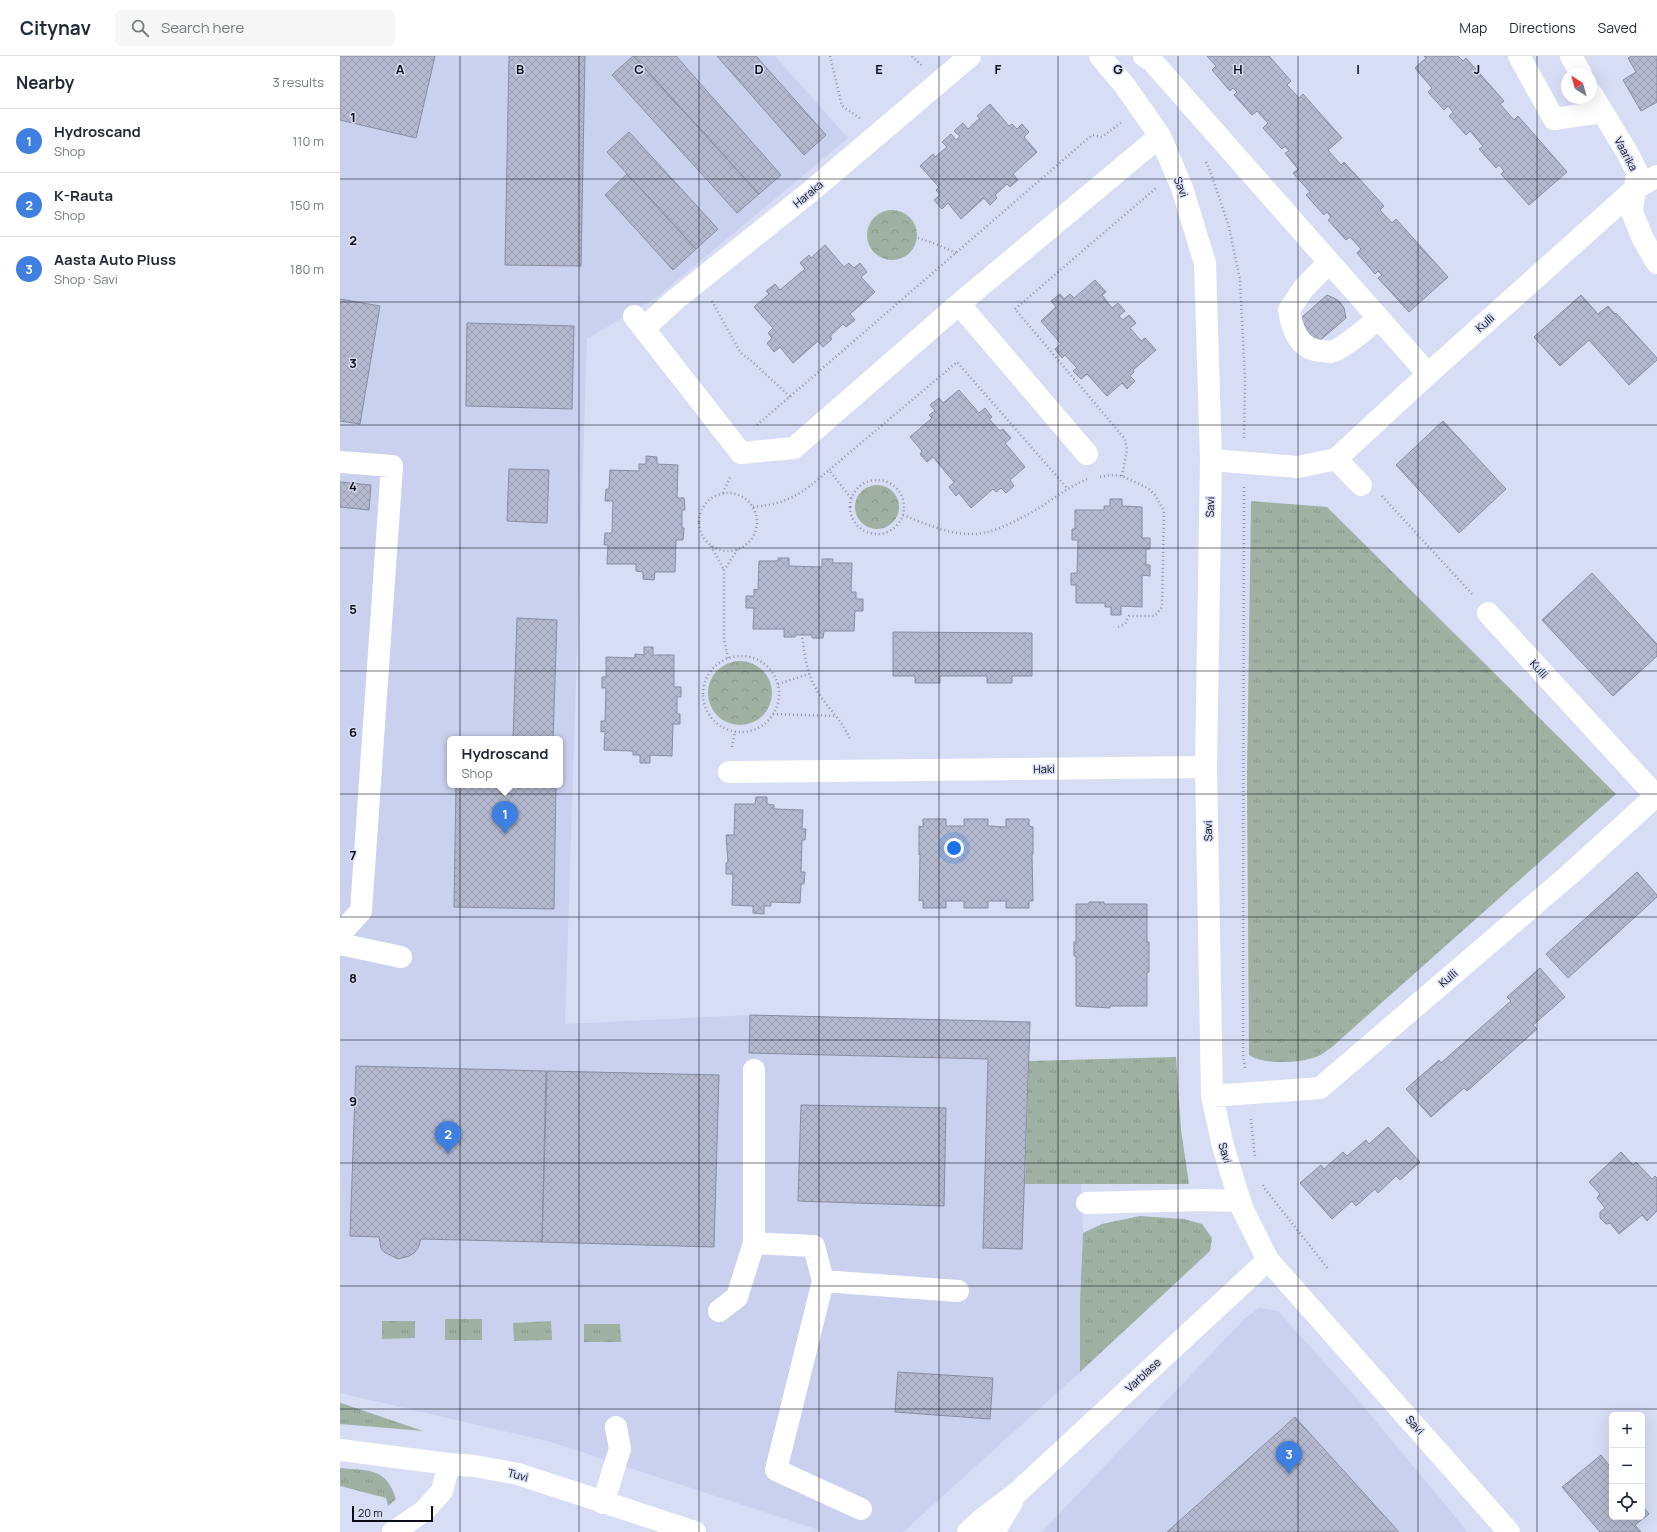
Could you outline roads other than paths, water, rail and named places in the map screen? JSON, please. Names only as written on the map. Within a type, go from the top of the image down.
[{"type":"street","name":"Haraka","points":[[959,304],[794,448],[740,453],[639,322],[700,281],[810,192],[970,56]]},
{"type":"street","name":"Savi","points":[[1100,56],[1125,86],[1160,136],[1182,188],[1205,263],[1211,460],[1206,767],[1212,1096],[1223,1146],[1240,1201],[1268,1260],[1509,1532]]},
{"type":"street","points":[[1144,56],[1152,61],[1428,374]]},
{"type":"street","points":[[1520,56],[1554,119],[1602,112]]},
{"type":"street","points":[[1571,56],[1578,68]]},
{"type":"street","name":"Vaarika","points":[[1597,103],[1628,154],[1637,172],[1632,212],[1643,239],[1657,263]]},
{"type":"street","points":[[1087,454],[959,304],[1160,136]]},
{"type":"street","name":"Kulli","points":[[1336,459],[1428,374],[1635,189],[1657,176]]},
{"type":"street","points":[[1329,262],[1303,289],[1289,310],[1291,325],[1298,340],[1315,351],[1332,352],[1353,339],[1379,318]]},
{"type":"street","points":[[1211,460],[1298,467],[1336,459],[1361,485]]},
{"type":"street","points":[[340,462],[392,466],[361,910],[340,934]]},
{"type":"street","name":"Kulli","points":[[1212,1096],[1320,1088],[1569,874],[1656,796],[1488,612]]},
{"type":"street","name":"Haki","points":[[729,772],[1206,767]]},
{"type":"street","points":[[340,944],[401,957]]},
{"type":"street","points":[[719,1311],[736,1297],[754,1242],[754,1070]]},
{"type":"street","points":[[1087,1203],[1202,1200],[1240,1201]]},
{"type":"street","points":[[754,1242],[814,1246],[823,1281],[776,1470],[861,1509]]},
{"type":"street","name":"Varblase","points":[[968,1532],[981,1520],[1018,1492],[1268,1260]]},
{"type":"street","points":[[823,1281],[958,1291]]},
{"type":"street","points":[[603,1503],[620,1450],[616,1427]]},
{"type":"street","name":"Tuvi","points":[[340,1450],[475,1466],[518,1474],[693,1532]]},
{"type":"street","points":[[393,1532],[424,1510],[442,1491],[449,1464]]},
{"type":"street","name":"Varblase","points":[[994,1532],[1018,1492]]},
{"type":"place","name":"Hydroscand","points":[[505,834]]},
{"type":"place","name":"K-Rauta","points":[[448,1154]]},
{"type":"place","name":"Aasta Auto Pluss","points":[[1289,1474]]}]
